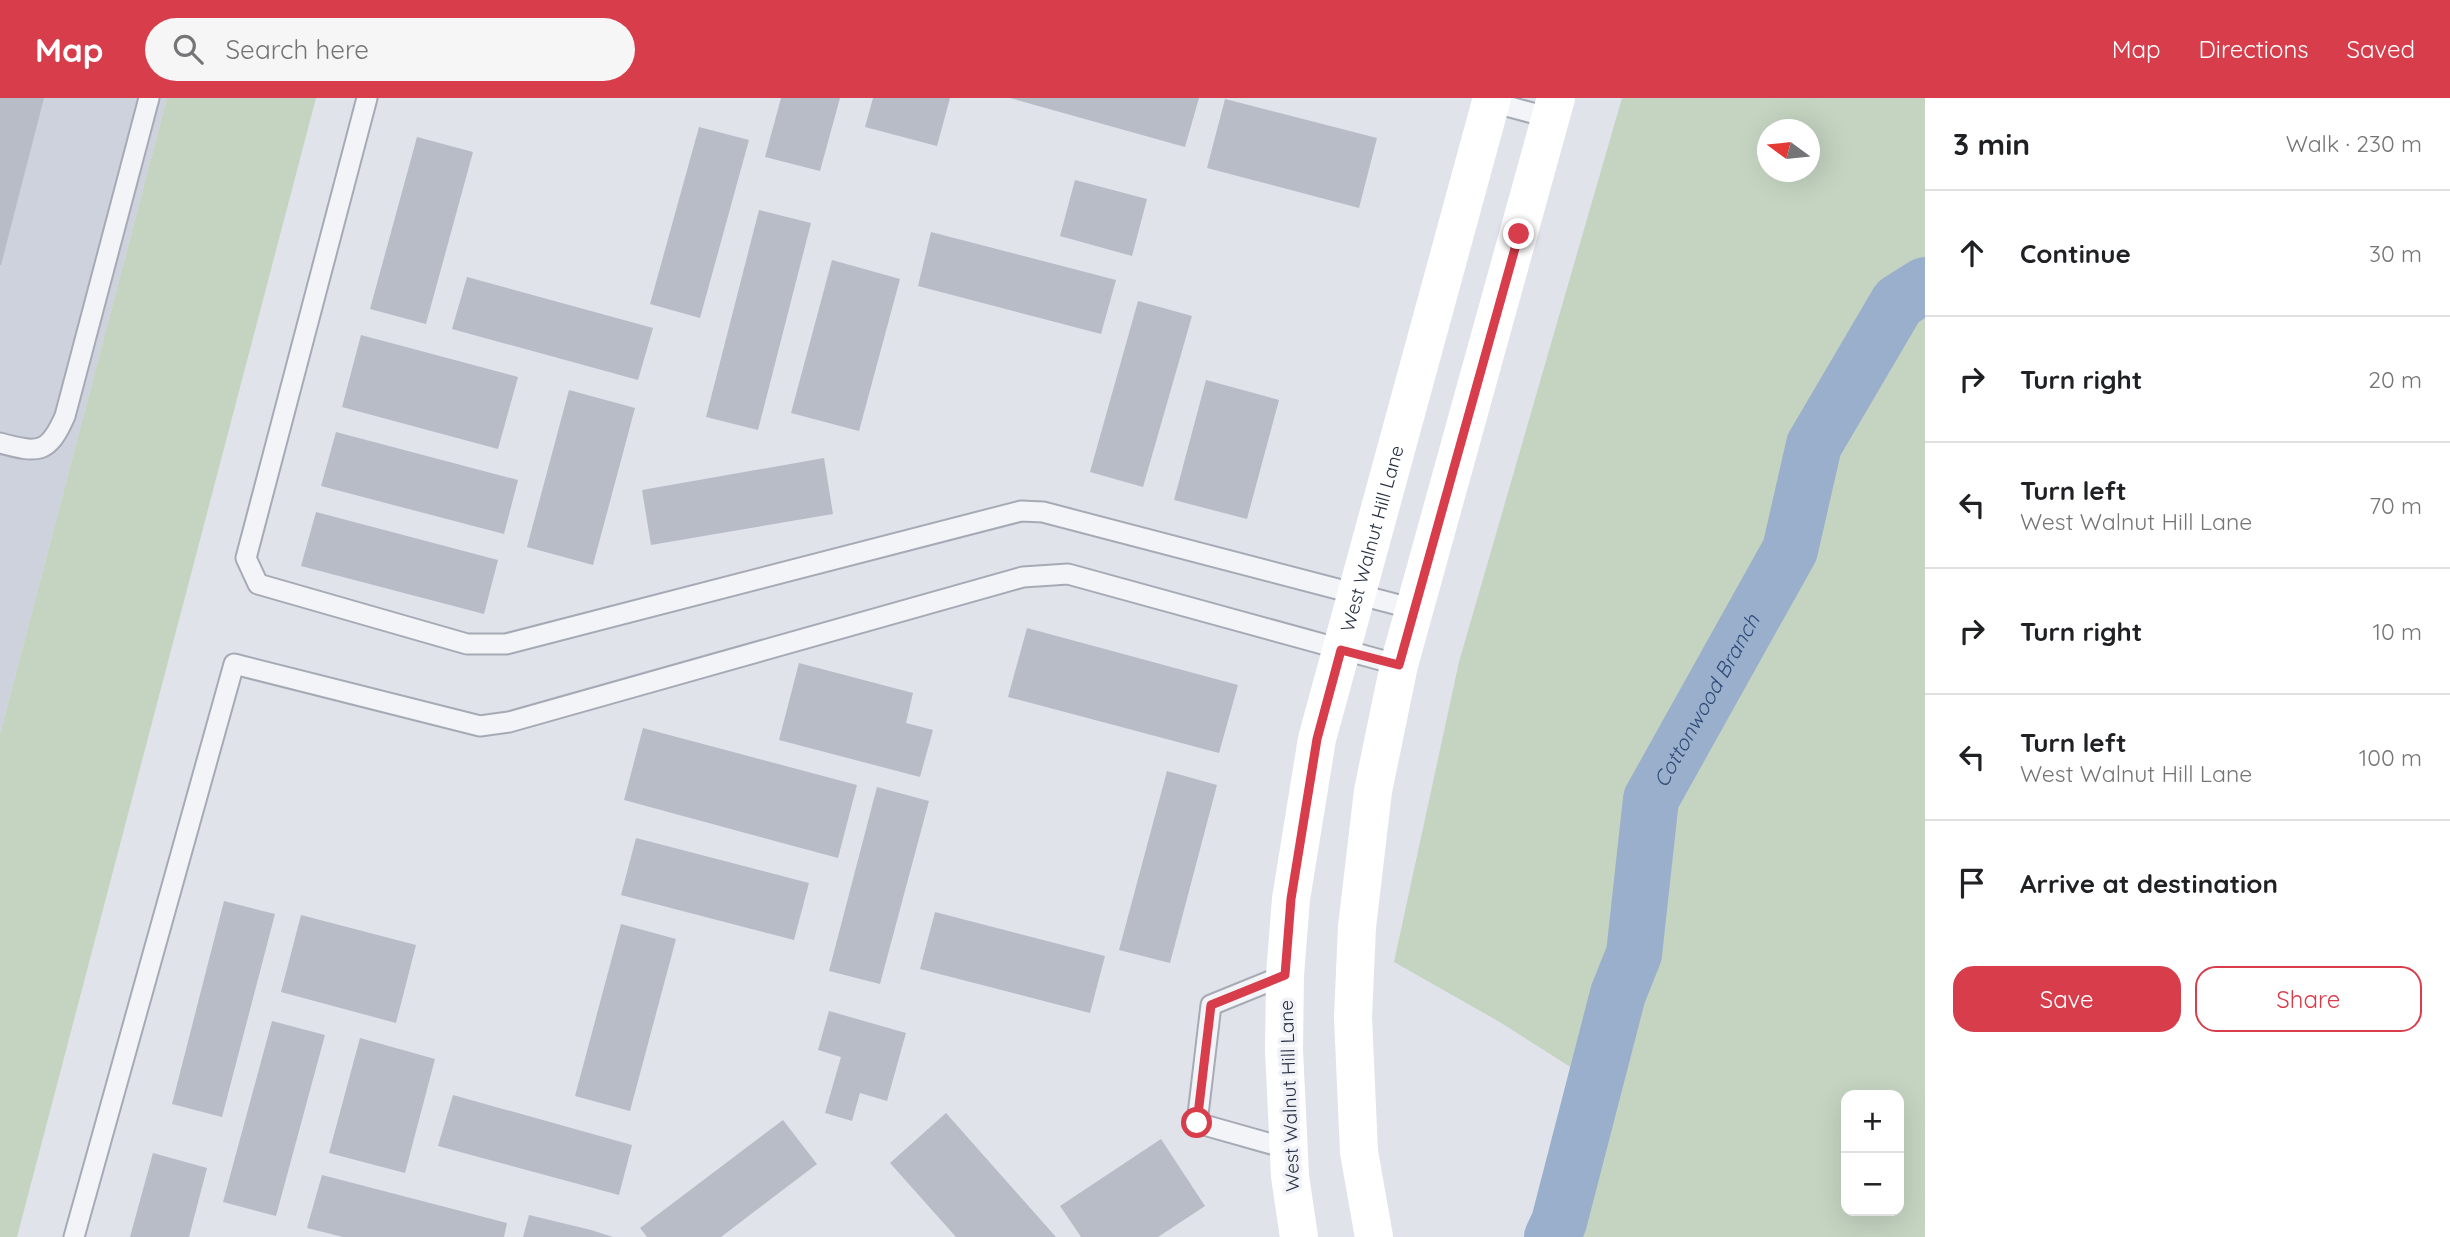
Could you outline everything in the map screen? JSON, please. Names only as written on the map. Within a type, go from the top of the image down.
[{"type":"main road","name":"West Walnut Hill Lane","points":[[1299,1237],[1290,1176],[1284,1050],[1285,975],[1291,899],[1317,739],[1486,99]]},
{"type":"main road","points":[[1374,1237],[1359,1152],[1353,1017],[1357,927],[1373,791],[1399,665],[1553,108]]},
{"type":"lane","points":[[0,443],[25,449],[46,447],[56,437],[65,416],[149,98]]},
{"type":"lane","points":[[366,98],[246,558],[258,584],[467,644],[506,645],[1021,511],[1043,512],[1414,609]]},
{"type":"lane","points":[[1486,99],[1553,108]]},
{"type":"lane","points":[[74,1237],[234,664],[480,726],[509,722],[1023,577],[1068,574],[1399,665]]},
{"type":"lane","points":[[1285,975],[1211,1005],[1197,1123],[1289,1149]]},
{"type":"shaded area","points":[[0,98],[167,98],[0,734]]},
{"type":"green space","points":[[167,98],[316,98],[17,1237],[0,1237],[0,734]]},
{"type":"green space","points":[[1622,98],[1925,98],[1925,1237],[1582,1237],[1594,1082],[1498,1021],[1394,962],[1459,662]]},
{"type":"building","points":[[0,98],[44,98],[1,265],[0,265]]},
{"type":"building","points":[[781,98],[840,98],[820,171],[765,157]]},
{"type":"building","points":[[873,98],[950,98],[937,146],[865,127]]},
{"type":"building","points":[[1010,98],[1199,98],[1185,147]]},
{"type":"building","points":[[1225,99],[1377,138],[1359,208],[1207,168]]},
{"type":"building","points":[[699,127],[749,140],[700,318],[650,304]]},
{"type":"building","points":[[417,137],[473,152],[426,324],[370,309]]},
{"type":"building","points":[[1075,180],[1147,199],[1132,256],[1060,236]]},
{"type":"building","points":[[759,210],[811,223],[758,430],[706,417]]},
{"type":"building","points":[[931,232],[1116,280],[1101,334],[918,286]]},
{"type":"building","points":[[832,260],[900,279],[859,431],[791,413]]},
{"type":"building","points":[[467,277],[653,328],[638,380],[452,329]]},
{"type":"building","points":[[1138,301],[1192,316],[1143,487],[1090,472]]},
{"type":"building","points":[[361,335],[518,377],[498,449],[342,407]]},
{"type":"building","points":[[1206,380],[1279,400],[1247,519],[1174,500]]},
{"type":"building","points":[[569,390],[635,408],[593,565],[527,547]]},
{"type":"building","points":[[336,432],[518,480],[504,534],[321,486]]},
{"type":"building","points":[[824,458],[833,514],[651,545],[642,490]]},
{"type":"building","points":[[316,512],[498,560],[484,614],[301,566]]},
{"type":"building","points":[[1027,628],[1238,685],[1219,753],[1008,697]]},
{"type":"building","points":[[799,663],[913,693],[906,723],[933,730],[920,777],[779,740]]},
{"type":"building","points":[[643,728],[857,785],[838,858],[624,800]]},
{"type":"building","points":[[1167,771],[1217,785],[1170,963],[1119,950]]},
{"type":"building","points":[[877,787],[929,801],[880,984],[829,971]]},
{"type":"building","points":[[636,838],[809,883],[794,940],[621,895]]},
{"type":"building","points":[[224,901],[275,914],[222,1117],[172,1104]]},
{"type":"building","points":[[935,912],[1105,956],[1090,1013],[920,969]]},
{"type":"building","points":[[301,915],[416,945],[396,1023],[281,992]]},
{"type":"building","points":[[621,924],[676,939],[630,1111],[575,1096]]},
{"type":"building","points":[[829,1011],[906,1033],[887,1101],[860,1093],[852,1121],[825,1113],[841,1057],[818,1050]]},
{"type":"building","points":[[272,1021],[325,1035],[276,1216],[223,1202]]},
{"type":"building","points":[[360,1038],[435,1059],[405,1173],[329,1153]]},
{"type":"building","points":[[453,1095],[632,1145],[619,1195],[438,1146]]},
{"type":"building","points":[[946,1113],[1056,1237],[956,1237],[890,1163]]},
{"type":"building","points":[[783,1120],[817,1164],[721,1237],[647,1237],[640,1228]]},
{"type":"building","points":[[1161,1139],[1205,1206],[1158,1237],[1081,1237],[1060,1206]]},
{"type":"building","points":[[153,1153],[207,1168],[189,1237],[130,1237]]},
{"type":"building","points":[[322,1175],[507,1223],[504,1237],[343,1237],[307,1228]]},
{"type":"building","points":[[529,1215],[591,1230],[613,1237],[523,1237]]},
{"type":"waterway","name":"Cottonwood Branch","points":[[1552,1237],[1559,1222],[1618,994],[1634,954],[1651,799],[1790,550],[1814,445],[1898,302],[1925,285]]},
{"type":"route","points":[[1197,1123],[1211,1005],[1285,975],[1291,899],[1317,739],[1341,650],[1399,665],[1519,234]]}]
